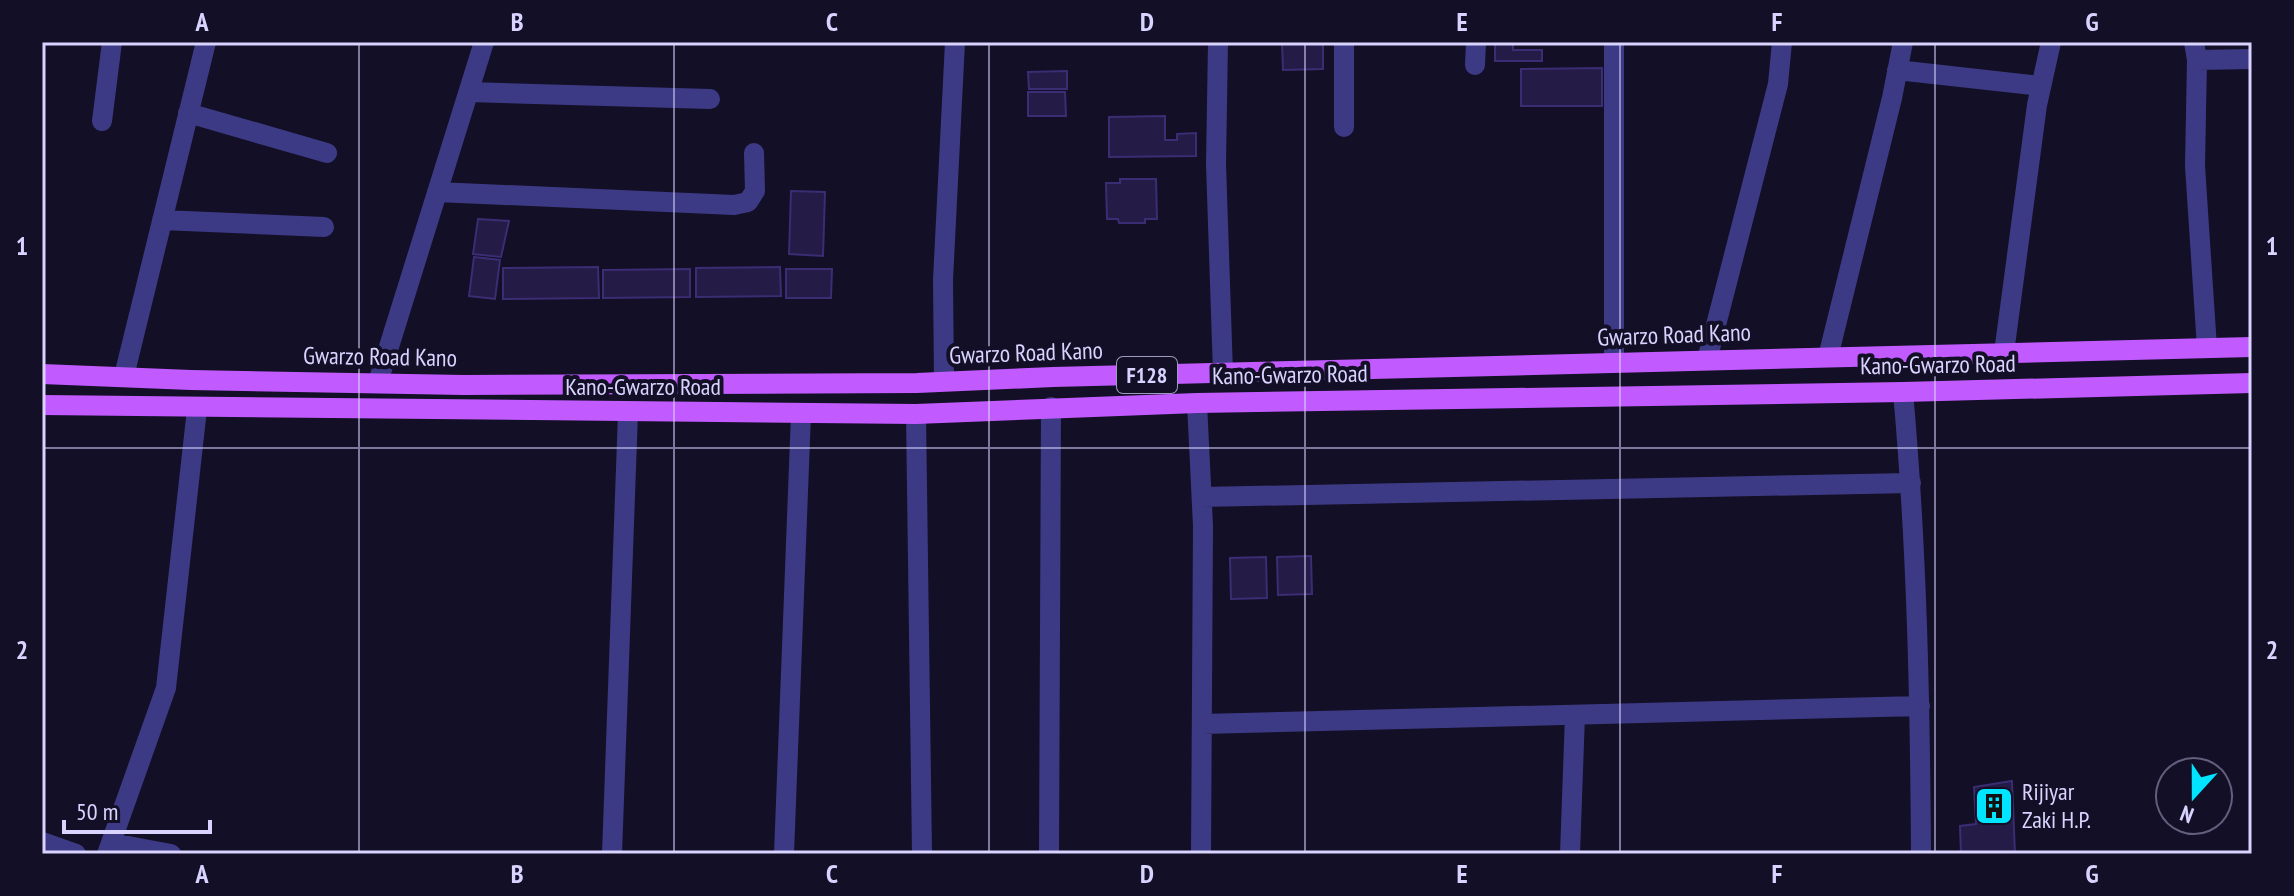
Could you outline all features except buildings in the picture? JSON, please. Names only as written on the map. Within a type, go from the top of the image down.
[{"type":"main road","name":"Gwarzo Road Kano","points":[[42,374],[464,385],[917,383],[2252,347]]},
{"type":"main road","points":[[1404,368],[1407,399]]},
{"type":"main road","name":"Kano-Gwarzo Road","points":[[42,405],[197,409],[916,414],[1197,403],[2252,383]]},
{"type":"street","points":[[102,121],[112,42]]},
{"type":"street","points":[[124,376],[206,42]]},
{"type":"street","points":[[378,382],[484,42]]},
{"type":"street","points":[[944,381],[943,280],[955,42]]},
{"type":"street","points":[[1218,42],[1216,164],[1223,373]]},
{"type":"street","points":[[1344,42],[1344,127]]},
{"type":"street","points":[[1475,65],[1476,42]]},
{"type":"street","points":[[1614,42],[1614,363]]},
{"type":"street","points":[[1707,360],[1778,84],[1782,42]]},
{"type":"street","points":[[1828,357],[1903,42]]},
{"type":"street","points":[[2004,353],[2041,86],[2051,42]]},
{"type":"street","points":[[2207,348],[2195,166],[2196,51],[2252,59]]},
{"type":"street","points":[[1897,70],[2041,86]]},
{"type":"street","points":[[469,92],[710,99]]},
{"type":"street","points":[[188,113],[327,153]]},
{"type":"street","points":[[437,192],[734,205],[748,202],[755,191],[754,153]]},
{"type":"street","points":[[162,220],[324,227]]},
{"type":"street","points":[[1903,392],[1920,642],[1921,854]]},
{"type":"street","points":[[1197,403],[1202,497],[1201,854]]},
{"type":"street","points":[[1049,854],[1051,407]]},
{"type":"street","points":[[171,854],[109,849],[166,688],[197,409]]},
{"type":"street","points":[[612,854],[628,413]]},
{"type":"street","points":[[784,854],[801,414]]},
{"type":"street","points":[[916,414],[922,854]]},
{"type":"street","points":[[1202,497],[1911,483]]},
{"type":"street","points":[[1202,724],[1920,706]]},
{"type":"street","points":[[1570,854],[1575,715]]},
{"type":"street","points":[[42,842],[76,854]]},
{"type":"place","name":"Rijiyar Zaki H.P.","points":[[1994,806]]}]
